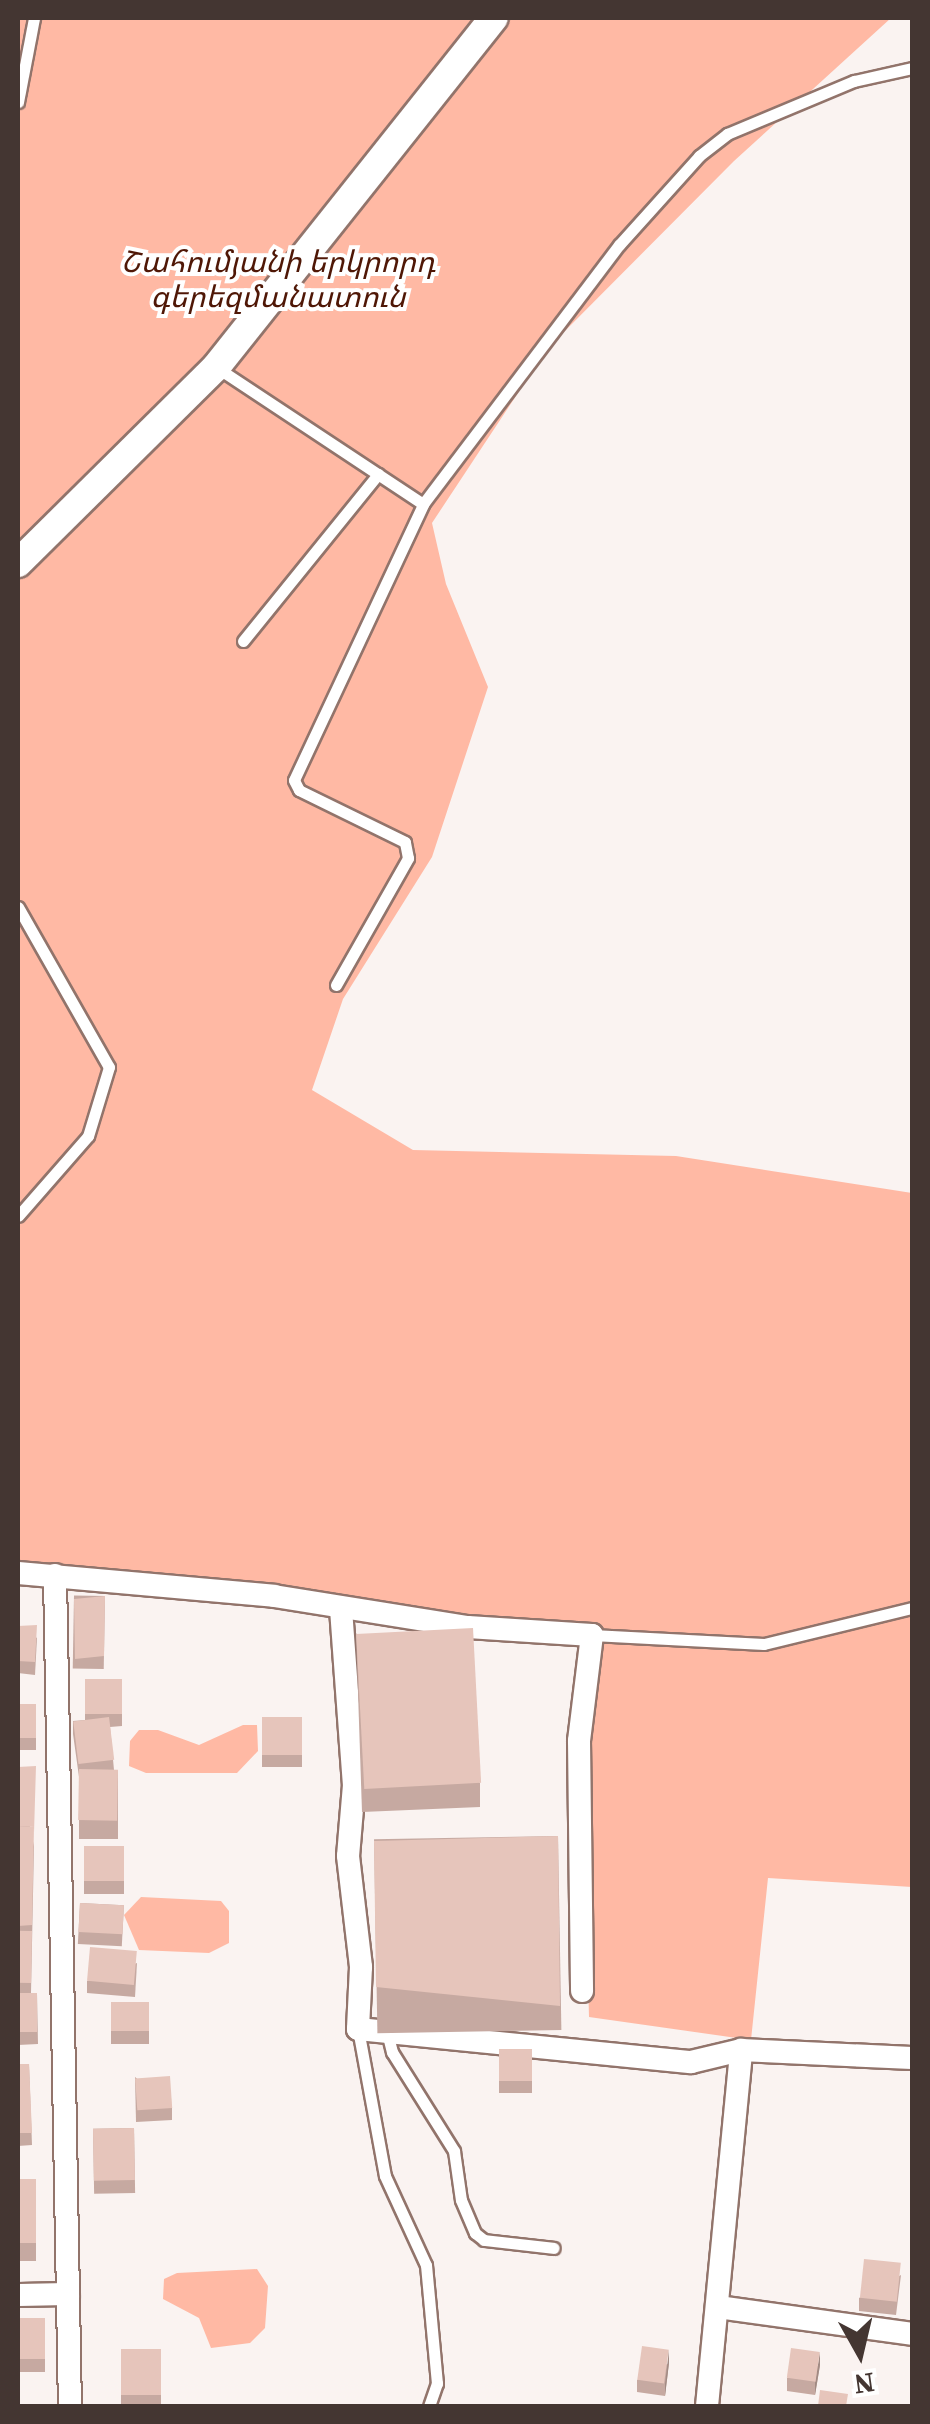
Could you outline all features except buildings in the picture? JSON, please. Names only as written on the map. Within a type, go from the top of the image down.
[{"type":"street","points":[[18,563],[216,366],[494,18]]},
{"type":"street","points":[[18,1573],[592,1635],[579,1742],[582,1991]]},
{"type":"street","points":[[55,1575],[70,2406]]},
{"type":"street","points":[[341,1609],[354,1785],[348,1871],[358,1925],[358,2029],[691,2062],[740,2050],[912,2058]]},
{"type":"street","points":[[708,2406],[740,2050]]},
{"type":"street","points":[[18,2295],[68,2294]]},
{"type":"street","points":[[718,2307],[912,2334]]},
{"type":"lane","points":[[18,102],[34,18]]},
{"type":"lane","points":[[336,984],[408,858],[406,842],[299,790],[294,780],[423,504],[619,245],[700,156],[726,134],[854,81],[912,68]]},
{"type":"lane","points":[[216,366],[423,504]]},
{"type":"lane","points":[[243,641],[378,474]]},
{"type":"lane","points":[[18,907],[109,1067],[88,1136],[18,1216]]},
{"type":"lane","points":[[592,1635],[764,1644],[912,1608]]},
{"type":"lane","points":[[358,2029],[385,2176],[426,2266],[437,2383],[429,2406]]},
{"type":"lane","points":[[387,2032],[392,2052],[454,2151],[461,2200],[474,2233],[484,2240],[554,2248]]},
{"type":"green space","name":"Շահումյանի երկրորդ գերեզմանատուն","points":[[18,18],[891,18],[734,161],[547,349],[432,523],[446,584],[488,687],[432,857],[343,999],[312,1090],[413,1150],[676,1156],[912,1193],[912,1887],[768,1878],[751,2040],[589,2017],[583,1789],[599,1644],[324,1616],[18,1568]]},
{"type":"green space","points":[[243,1725],[257,1725],[258,1751],[237,1773],[146,1773],[129,1766],[130,1741],[139,1730],[158,1730],[199,1745]]},
{"type":"green space","points":[[141,1897],[221,1901],[229,1911],[229,1943],[209,1953],[139,1950],[124,1915]]},
{"type":"green space","points":[[257,2269],[268,2286],[265,2328],[250,2343],[211,2348],[199,2318],[163,2299],[164,2279],[177,2273]]}]
